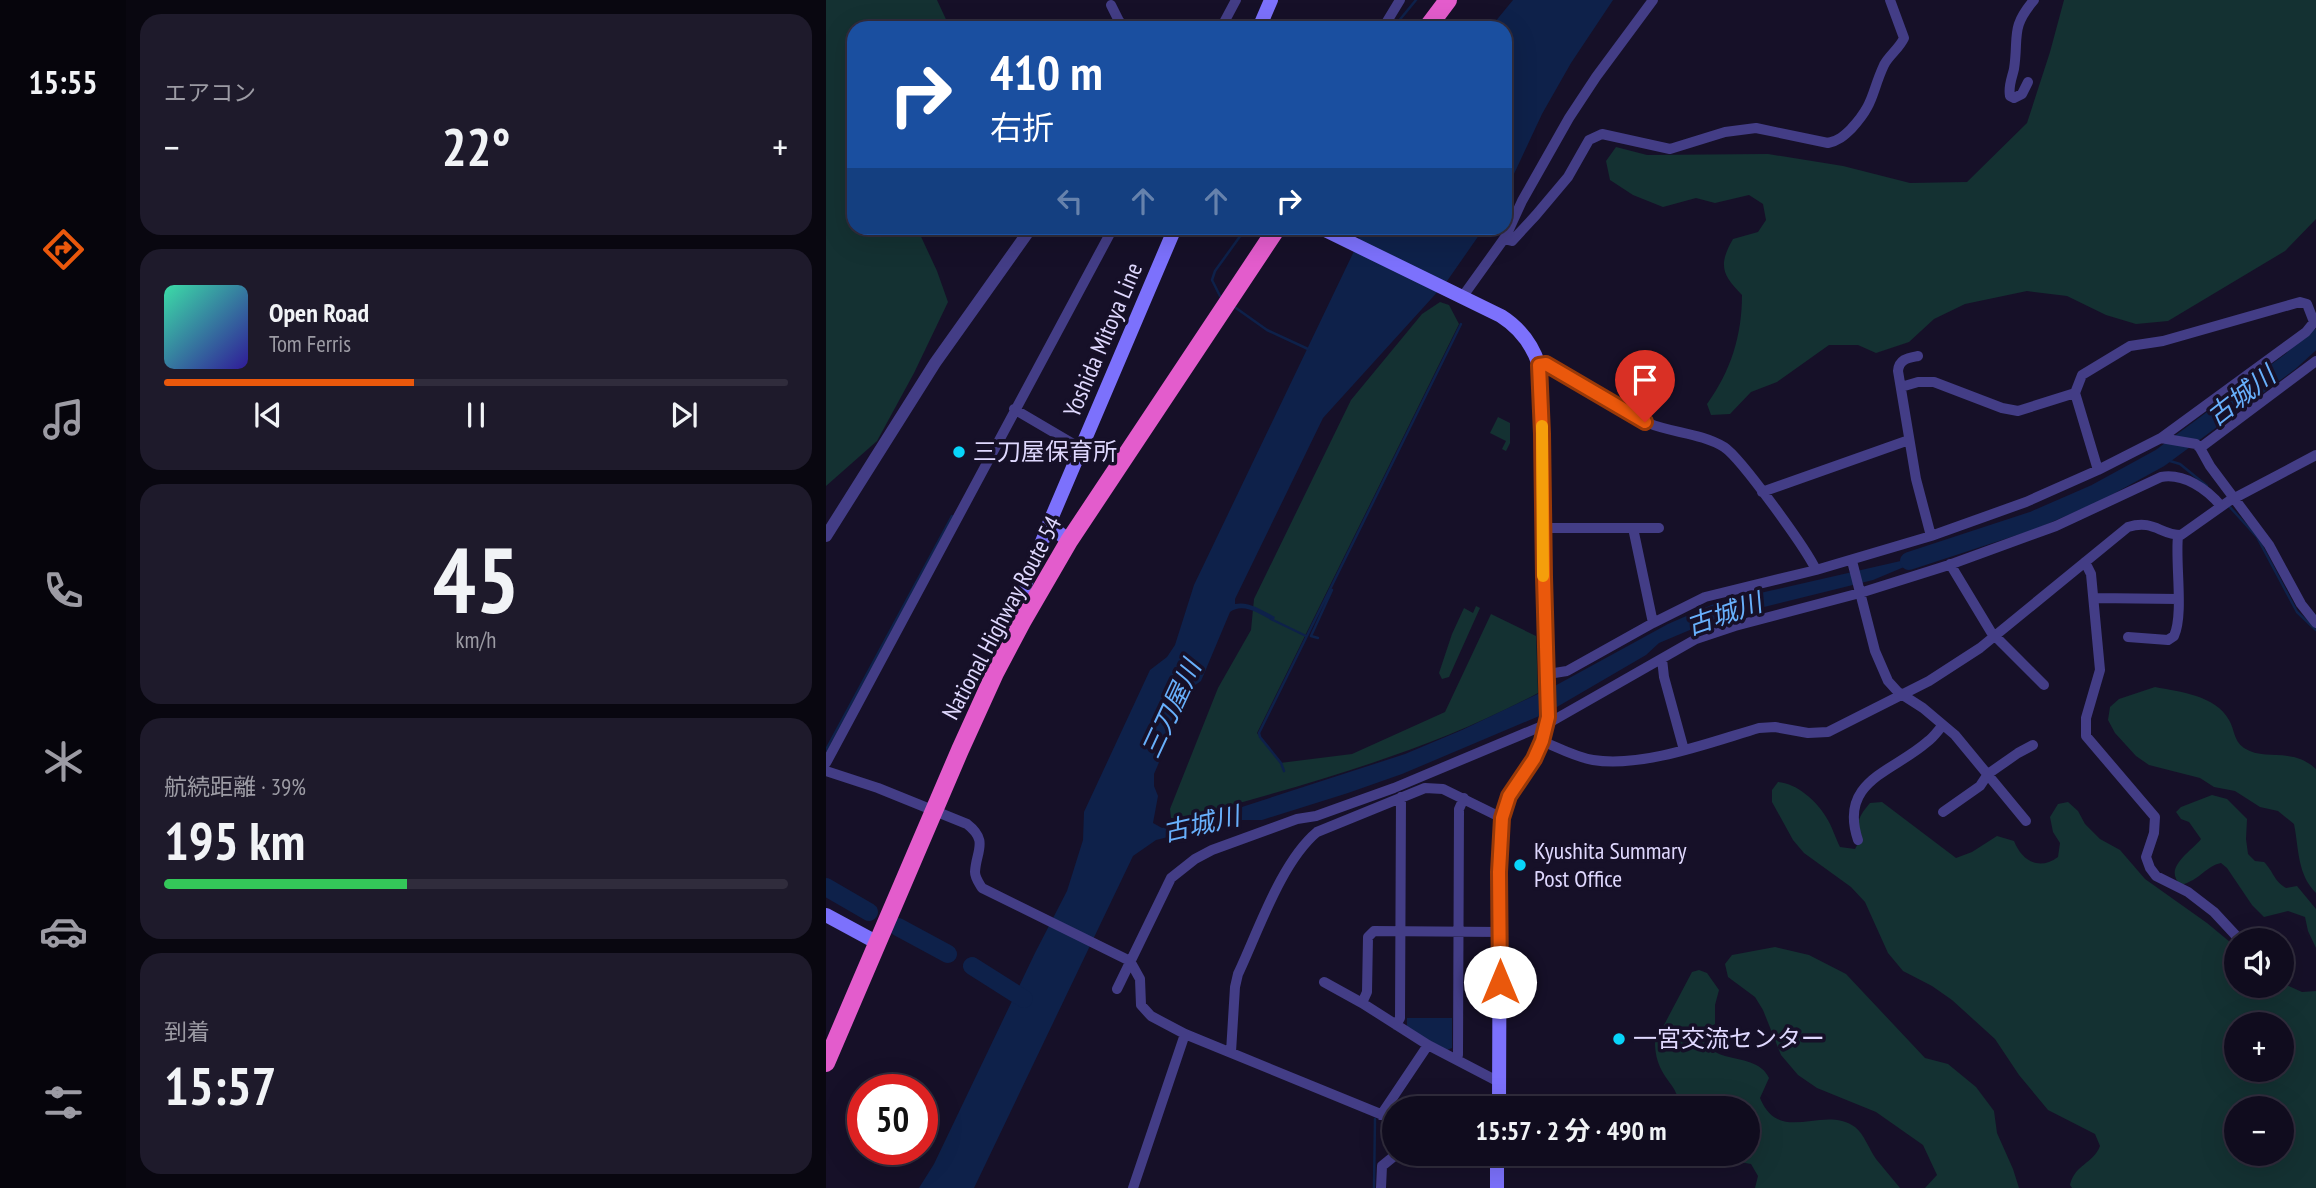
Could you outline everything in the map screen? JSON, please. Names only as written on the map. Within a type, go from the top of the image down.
[{"type":"highway","points":[[1432,21],[1448,0]]},
{"type":"highway","name":"National Highway Route 54","points":[[826,1063],[876,942],[995,673],[1069,541],[1272,235]]},
{"type":"main road","points":[[1262,21],[1271,0]]},
{"type":"main road","name":"Yoshida Mitoya Line","points":[[995,673],[1014,613],[1051,519],[1172,235]]},
{"type":"main road","points":[[1336,235],[1460,294],[1512,323],[1529,344],[1539,365],[1547,720],[1534,759],[1509,796],[1502,818],[1499,872],[1499,1096]]},
{"type":"main road","points":[[1051,519],[1054,528],[1069,541]]},
{"type":"main road","points":[[826,915],[876,942]]},
{"type":"main road","points":[[1497,1166],[1497,1188]]},
{"type":"street","points":[[1225,21],[1236,0]]},
{"type":"street","points":[[1387,21],[1400,0]]},
{"type":"street","points":[[1512,221],[1569,118],[1653,0]]},
{"type":"street","points":[[1503,239],[1511,241],[1536,215],[1568,177],[1589,140],[1595,136],[1602,134],[1670,149],[1726,132],[1756,128],[1828,143],[1836,141],[1865,114],[1884,63],[1900,47],[1904,38],[1890,0]]},
{"type":"street","points":[[2028,82],[2022,94],[2014,98],[2010,96],[2018,24],[2035,0]]},
{"type":"street","points":[[1111,5],[1121,21]]},
{"type":"street","points":[[826,536],[935,363],[1026,235]]},
{"type":"street","points":[[826,762],[1109,235]]},
{"type":"street","points":[[1460,294],[1505,235]]},
{"type":"street","points":[[1548,679],[1705,597],[1852,562],[1931,536],[2026,502],[2098,470],[2163,438],[2306,332],[2314,321],[2307,304],[2300,302],[2188,335],[2121,350],[2082,375],[2075,393],[2098,470]]},
{"type":"street","points":[[1919,356],[1899,363],[1898,370],[1909,440],[1931,536]]},
{"type":"street","points":[[2163,438],[2198,446],[2316,360]]},
{"type":"street","points":[[1539,365],[1546,364],[1645,422],[1715,442],[1726,448],[1736,456],[1816,570]]},
{"type":"street","points":[[1901,387],[1919,382],[1934,382],[2002,408],[2018,411],[2075,393]]},
{"type":"street","points":[[1014,409],[1082,449]]},
{"type":"street","points":[[1762,492],[1909,440]]},
{"type":"street","points":[[2198,446],[2227,503]]},
{"type":"street","points":[[1542,741],[1575,755],[1603,761],[1650,758],[1759,728],[1775,727],[1808,733],[1828,732],[1929,681],[1995,636],[2120,532],[2137,524],[2152,525],[2178,536],[2227,503],[2316,455]]},
{"type":"street","points":[[1117,989],[1171,878],[1195,859],[1212,850],[1394,788],[1547,720],[1696,639],[1950,564],[2056,526],[2161,477],[2174,476],[2192,482],[2227,503],[2269,545],[2305,610],[2316,623]]},
{"type":"street","points":[[1543,528],[1658,528]]},
{"type":"street","points":[[1633,528],[1653,623]]},
{"type":"street","points":[[2128,637],[2168,640],[2178,628],[2178,536]]},
{"type":"street","points":[[1852,562],[1875,651],[1888,681],[1967,748],[2026,821]]},
{"type":"street","points":[[2085,562],[2091,574],[2100,670],[2086,718],[2086,736],[2155,817],[2154,833],[2146,857],[2152,872],[2188,892],[2214,912],[2229,928]]},
{"type":"street","points":[[1950,564],[1985,624],[2044,685]]},
{"type":"street","points":[[2094,598],[2178,599]]},
{"type":"street","points":[[1662,659],[1664,677],[1684,750]]},
{"type":"street","points":[[1858,840],[1852,821],[1853,810],[1859,797],[1879,773],[1926,743],[1942,726]]},
{"type":"street","points":[[1943,812],[1980,786],[1988,775],[2033,745]]},
{"type":"street","points":[[826,771],[878,788],[967,824],[975,832],[981,845],[975,875],[985,890],[1129,961],[1140,979],[1139,999],[1144,1010],[1185,1034],[1381,1115],[1428,1045]]},
{"type":"street","points":[[1231,1052],[1238,974],[1295,855],[1317,832],[1417,790],[1434,788],[1443,789],[1502,818]]},
{"type":"street","points":[[1396,1025],[1400,1018],[1401,797]]},
{"type":"street","points":[[1455,1059],[1458,1055],[1459,809],[1464,799]]},
{"type":"street","points":[[1362,1003],[1367,992],[1369,934],[1374,931],[1500,932]]},
{"type":"street","points":[[1324,982],[1428,1045],[1499,1082]]},
{"type":"street","points":[[1133,1188],[1185,1034]]},
{"type":"street","points":[[1381,1188],[1382,1166]]},
{"type":"green space","points":[[826,0],[937,0],[947,21],[847,21],[847,235],[920,235],[948,302],[877,441],[826,486]]},
{"type":"green space","points":[[2064,0],[2316,0],[2316,219],[2285,251],[2168,321],[2136,324],[2106,315],[2067,296],[2027,291],[1965,304],[1934,319],[1909,342],[1876,353],[1858,345],[1829,345],[1777,382],[1751,392],[1730,414],[1711,415],[1707,404],[1729,366],[1740,324],[1742,295],[1726,275],[1725,256],[1733,239],[1758,232],[1766,220],[1763,204],[1749,195],[1715,203],[1696,198],[1663,207],[1633,195],[1610,180],[1606,161],[1616,147],[1647,155],[1768,154],[1843,166],[1910,183],[1967,182],[2027,123]]},
{"type":"green space","points":[[1440,302],[1449,305],[1459,324],[1257,733],[1280,763],[1352,754],[1445,712],[1491,614],[1536,636],[1538,693],[1452,733],[1364,766],[1182,819],[1171,818],[1170,809],[1218,688],[1251,630],[1254,599],[1351,400],[1422,314]]},
{"type":"green space","points":[[1498,417],[1510,423],[1510,443],[1506,451],[1502,449],[1506,441],[1490,433]]},
{"type":"green space","points":[[1476,606],[1480,608],[1449,677],[1442,679],[1439,673],[1464,608],[1473,613]]},
{"type":"green space","points":[[2155,687],[2196,696],[2215,705],[2229,720],[2236,738],[2244,748],[2261,754],[2297,758],[2316,769],[2316,893],[2302,869],[2294,824],[2278,811],[2260,807],[2235,791],[2214,787],[2200,778],[2149,765],[2136,756],[2115,733],[2108,720],[2110,707],[2119,699]]},
{"type":"green space","points":[[1778,782],[1805,794],[1822,811],[1840,847],[1855,849],[1862,836],[1859,826],[1861,815],[1870,803],[1882,802],[1956,858],[1972,852],[1997,836],[2014,841],[2026,859],[2044,863],[2058,857],[2060,843],[2053,832],[2050,817],[2058,804],[2068,802],[2100,839],[2120,850],[2145,879],[2224,937],[2224,998],[2294,998],[2294,988],[2302,992],[2316,991],[2316,1188],[2072,1188],[2072,1178],[2100,1146],[2095,1134],[2048,1110],[2019,1075],[1995,1039],[1952,1000],[1903,971],[1888,953],[1865,902],[1851,887],[1804,853],[1793,840],[1772,802],[1772,790]]},
{"type":"green space","points":[[2212,795],[2227,799],[2247,819],[2248,854],[2255,861],[2264,862],[2278,882],[2286,888],[2297,886],[2316,909],[2316,948],[2305,917],[2288,911],[2264,917],[2221,863],[2188,883],[2181,885],[2176,879],[2176,866],[2201,839],[2189,822],[2181,819],[2176,812],[2181,807]]},
{"type":"green space","points":[[1775,947],[1809,955],[1846,974],[1925,1058],[1948,1064],[1976,1087],[1994,1111],[1997,1133],[2019,1188],[1925,1188],[1937,1175],[1923,1145],[1876,1112],[1817,1088],[1798,1075],[1781,1055],[1755,997],[1728,977],[1725,964],[1732,955]]},
{"type":"green space","points":[[1699,970],[1707,973],[1719,990],[1715,1005],[1715,1024],[1705,1030],[1704,1046],[1761,1068],[1769,1078],[1760,1098],[1677,1096],[1662,1071],[1655,1042],[1692,972]]},
{"type":"green space","points":[[1760,1098],[1768,1112],[1779,1120],[1842,1121],[1855,1127],[1900,1188],[1755,1188],[1758,1176],[1752,1166],[1760,1166]]},
{"type":"water","points":[[1513,0],[1613,0],[1571,63],[1542,114],[1512,178],[1512,21],[1496,21]]},
{"type":"water","points":[[1359,235],[1479,235],[1445,284],[1359,241]]},
{"type":"water","name":"三刀屋川","points":[[1356,247],[1441,288],[1323,418],[1235,599],[1235,604],[1250,605],[1275,617],[1273,621],[1257,612],[1240,608],[1230,612],[1201,681],[1191,688],[1154,774],[1154,786],[1158,796],[1153,823],[1162,828],[1211,817],[1405,754],[1544,691],[1544,714],[1402,774],[1348,793],[1262,820],[1236,820],[1156,840],[1133,856],[974,1188],[919,1188],[933,1165],[938,1165],[938,1156],[1067,891],[1083,840],[1084,812],[1150,670],[1167,657],[1175,645],[1194,585]]},
{"type":"water","points":[[1940,552],[1873,580],[1716,619],[1659,643],[1646,655],[1550,711],[1551,688],[1668,624],[1716,603]]},
{"type":"water","points":[[1407,1018],[1452,1018],[1452,1048],[1447,1050],[1407,1028]]},
{"type":"waterway","points":[[1399,21],[1416,0]]},
{"type":"waterway","points":[[1220,296],[1212,280],[1215,271],[1241,235]]},
{"type":"waterway","points":[[1236,308],[1267,330],[1308,349]]},
{"type":"waterway","points":[[1284,771],[1259,733],[1461,324]]},
{"type":"waterway","name":"古城川","points":[[1909,561],[2034,520],[2096,493],[2160,458],[2291,361],[2316,338]]},
{"type":"waterway","points":[[2160,458],[2180,464],[2207,486]]},
{"type":"waterway","points":[[2228,505],[2257,537],[2297,612],[2316,630]]},
{"type":"waterway","points":[[826,750],[952,516]]},
{"type":"waterway","points":[[1318,638],[1311,636],[1332,590]]},
{"type":"waterway","points":[[1271,619],[1306,636]]},
{"type":"waterway","points":[[826,887],[869,912]]},
{"type":"waterway","points":[[898,927],[948,954]]},
{"type":"waterway","points":[[972,966],[1024,999]]},
{"type":"waterway","points":[[1374,1188],[1375,1119]]},
{"type":"slow traffic","points":[[1542,426],[1543,576]]},
{"type":"place","name":"三刀屋保育所","points":[[959,452]]},
{"type":"place","name":"Kyushita Summary Post Office","points":[[1520,865]]},
{"type":"place","name":"一宮交流センター","points":[[1619,1039]]},
{"type":"route","points":[[1500,982],[1499,872],[1502,818],[1509,796],[1534,759],[1546,730],[1548,717],[1539,365],[1546,364],[1645,422]]}]
